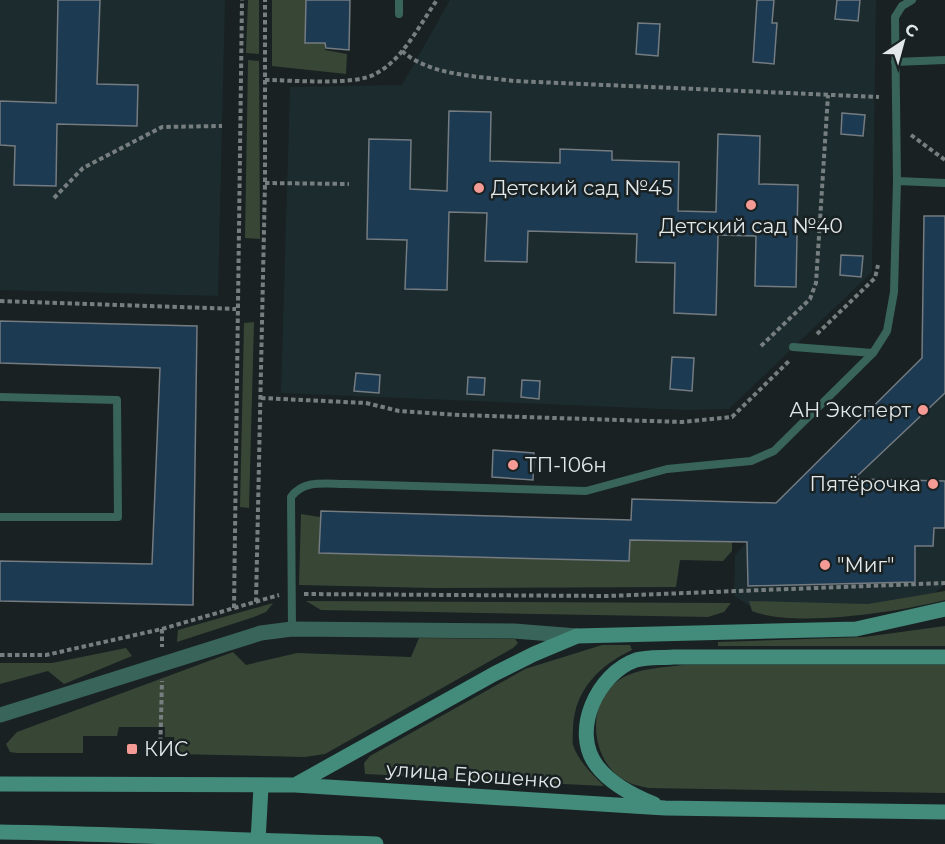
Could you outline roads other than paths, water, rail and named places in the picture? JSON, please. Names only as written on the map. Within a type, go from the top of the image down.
[{"type":"main road","points":[[295,785],[494,674],[577,636],[856,629],[945,609]]},
{"type":"main road","points":[[665,808],[637,797],[615,782],[596,765],[588,743],[588,720],[594,696],[610,675],[637,660],[673,657],[945,657]]},
{"type":"main road","name":"улица Ерошенко","points":[[0,784],[261,787],[295,785],[665,808],[945,812]]},
{"type":"main road","points":[[260,843],[261,787]]},
{"type":"main road","points":[[0,832],[158,835],[260,843],[376,844]]},
{"type":"street","points":[[0,716],[231,640],[292,629],[514,631],[577,636]]},
{"type":"lane","points":[[399,0],[399,14]]},
{"type":"lane","points":[[292,629],[291,497],[298,488],[307,484],[346,484],[586,491],[667,469],[751,461],[774,451],[873,353],[887,331],[894,292],[897,181],[895,17],[902,6],[912,0]]},
{"type":"lane","points":[[895,62],[945,60]]},
{"type":"lane","points":[[897,181],[945,183]]},
{"type":"lane","points":[[793,347],[873,353]]},
{"type":"lane","points":[[0,398],[117,400],[118,517],[0,517]]},
{"type":"place","name":"Детский сад №45","points":[[479,188]]},
{"type":"place","name":"Детский сад №40","points":[[751,205]]},
{"type":"place","name":"АН Эксперт","points":[[923,410]]},
{"type":"place","name":"ТП-106н","points":[[513,465]]},
{"type":"place","name":"Пятёрочка","points":[[933,484]]},
{"type":"place","name":"\"Миг\"","points":[[825,565]]},
{"type":"place","name":"КИС","points":[[132,749]]}]
